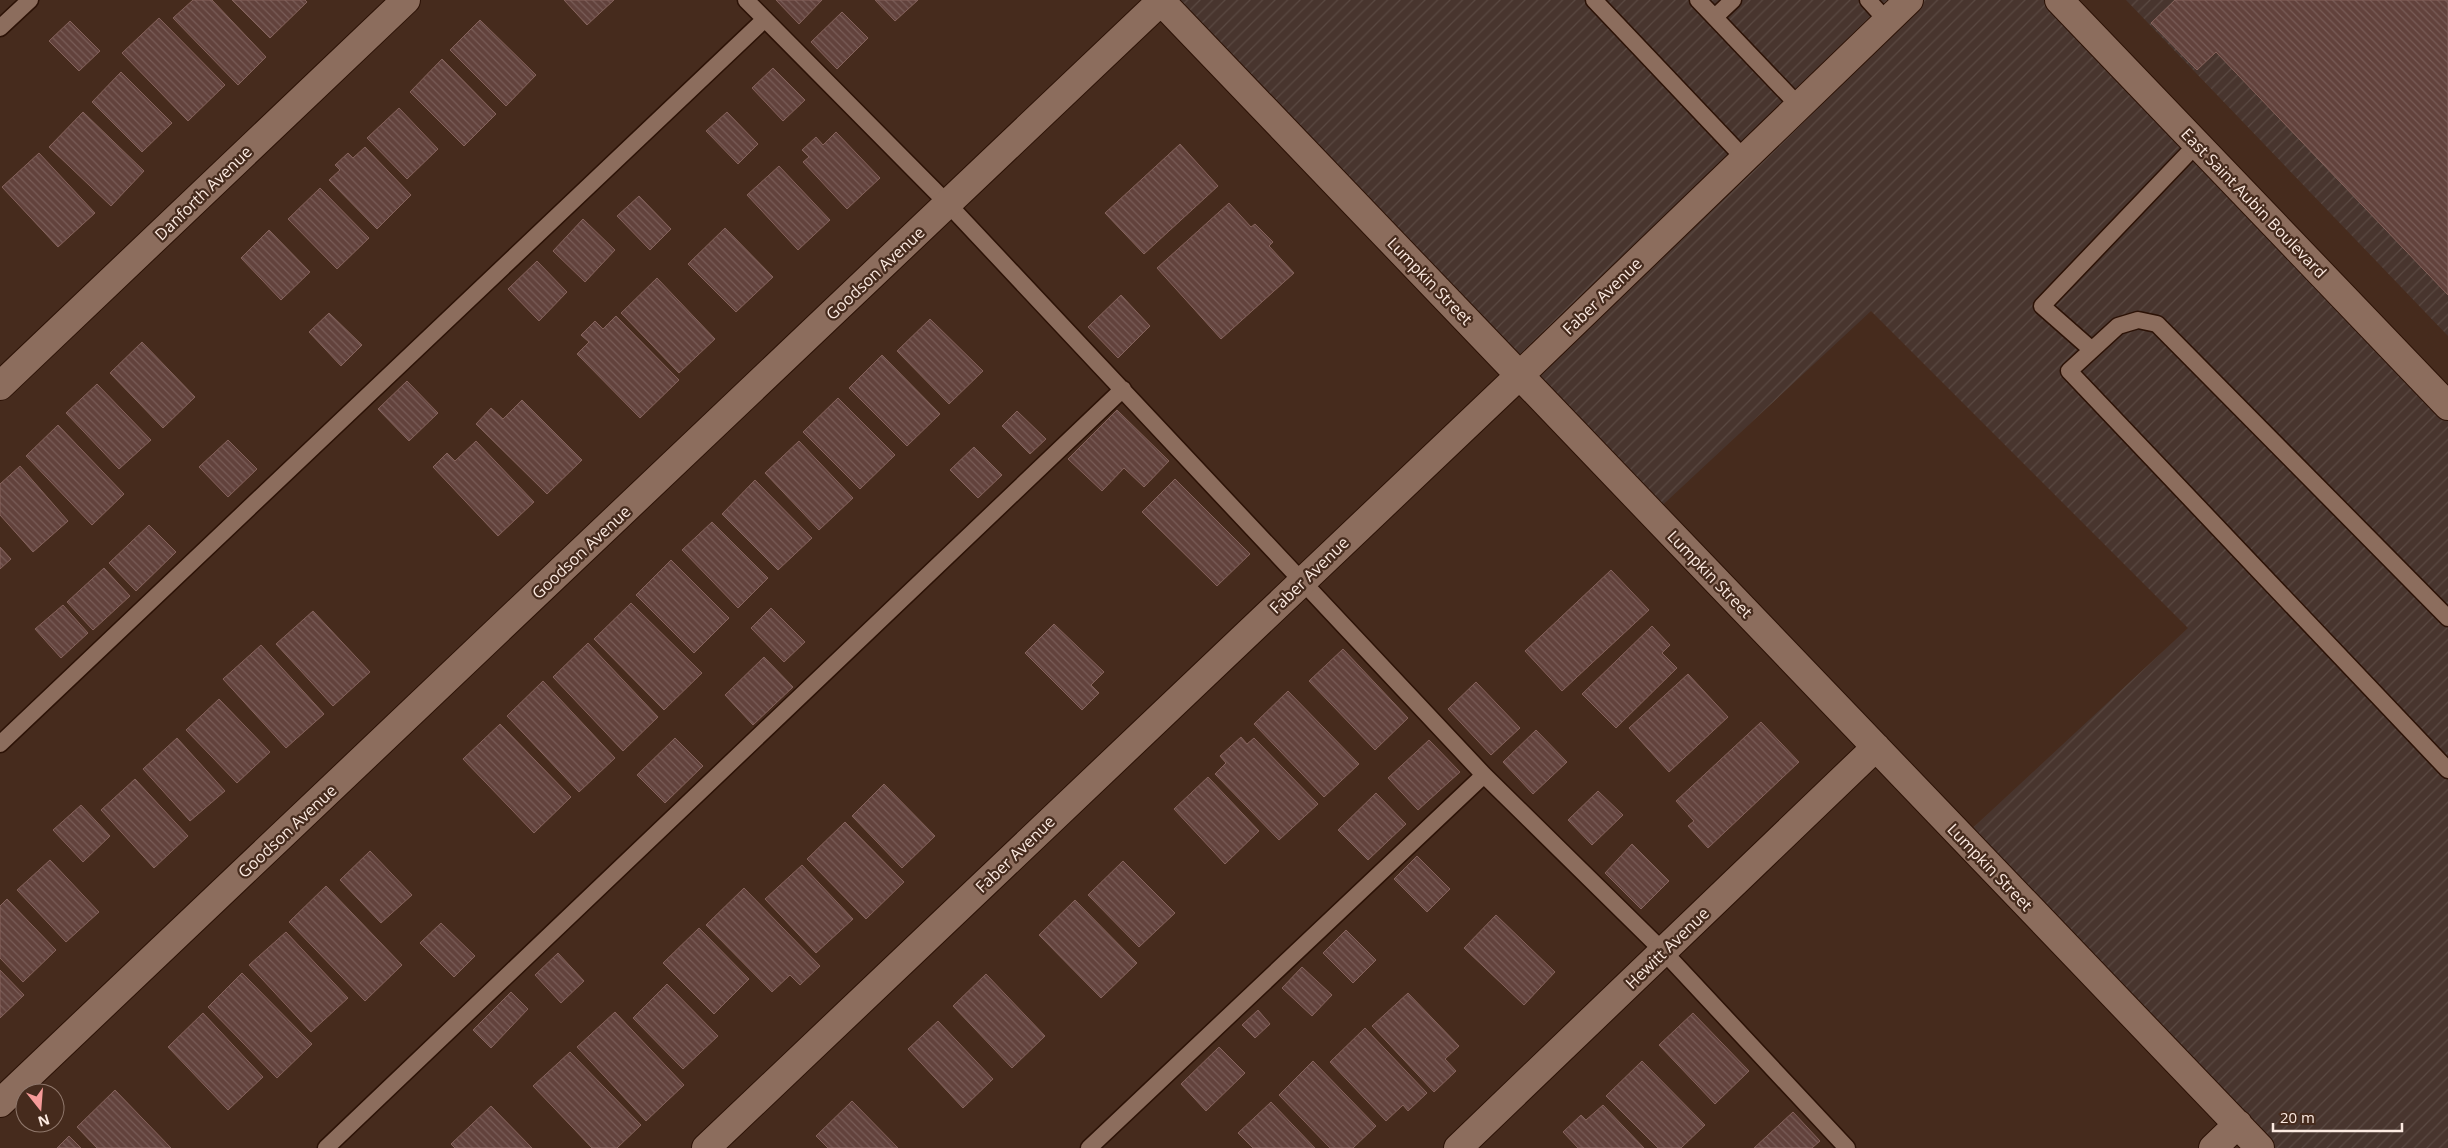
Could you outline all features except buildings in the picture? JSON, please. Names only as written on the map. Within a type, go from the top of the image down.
[{"type":"street","name":"Danforth Avenue","points":[[0,386],[406,0]]},
{"type":"street","name":"Faber Avenue","points":[[706,1148],[1520,375],[1909,0]]},
{"type":"street","name":"East Saint Aubin Boulevard","points":[[2059,0],[2448,406]]},
{"type":"street","name":"Goodson Avenue","points":[[0,1103],[1161,1]]},
{"type":"street","name":"Lumpkin Street","points":[[1161,1],[2260,1148]]},
{"type":"street","name":"Hewitt Avenue","points":[[1458,1148],[1876,747]]},
{"type":"street","points":[[2212,1148],[2238,1124]]},
{"type":"lane","points":[[0,28],[30,0]]},
{"type":"lane","points":[[746,0],[948,204],[1484,775],[1664,952],[1840,1146]]},
{"type":"lane","points":[[1594,0],[1744,158]]},
{"type":"lane","points":[[1698,0],[1799,106]]},
{"type":"lane","points":[[1715,17],[1732,0]]},
{"type":"lane","points":[[1868,0],[1887,21]]},
{"type":"lane","points":[[0,744],[765,19]]},
{"type":"lane","points":[[2092,350],[2042,306],[2197,144]]},
{"type":"lane","points":[[2448,618],[2158,324],[2138,320],[2118,326],[2069,372],[2448,770]]},
{"type":"lane","points":[[326,1148],[1122,389]]},
{"type":"lane","points":[[1089,1148],[1484,775]]},
{"type":"shaded area","points":[[1160,0],[2059,0],[2448,406],[2448,1148],[2260,1148],[1962,838],[2188,628],[1871,311],[1653,514]]},
{"type":"shaded area","points":[[2126,0],[2448,0],[2448,336]]}]
